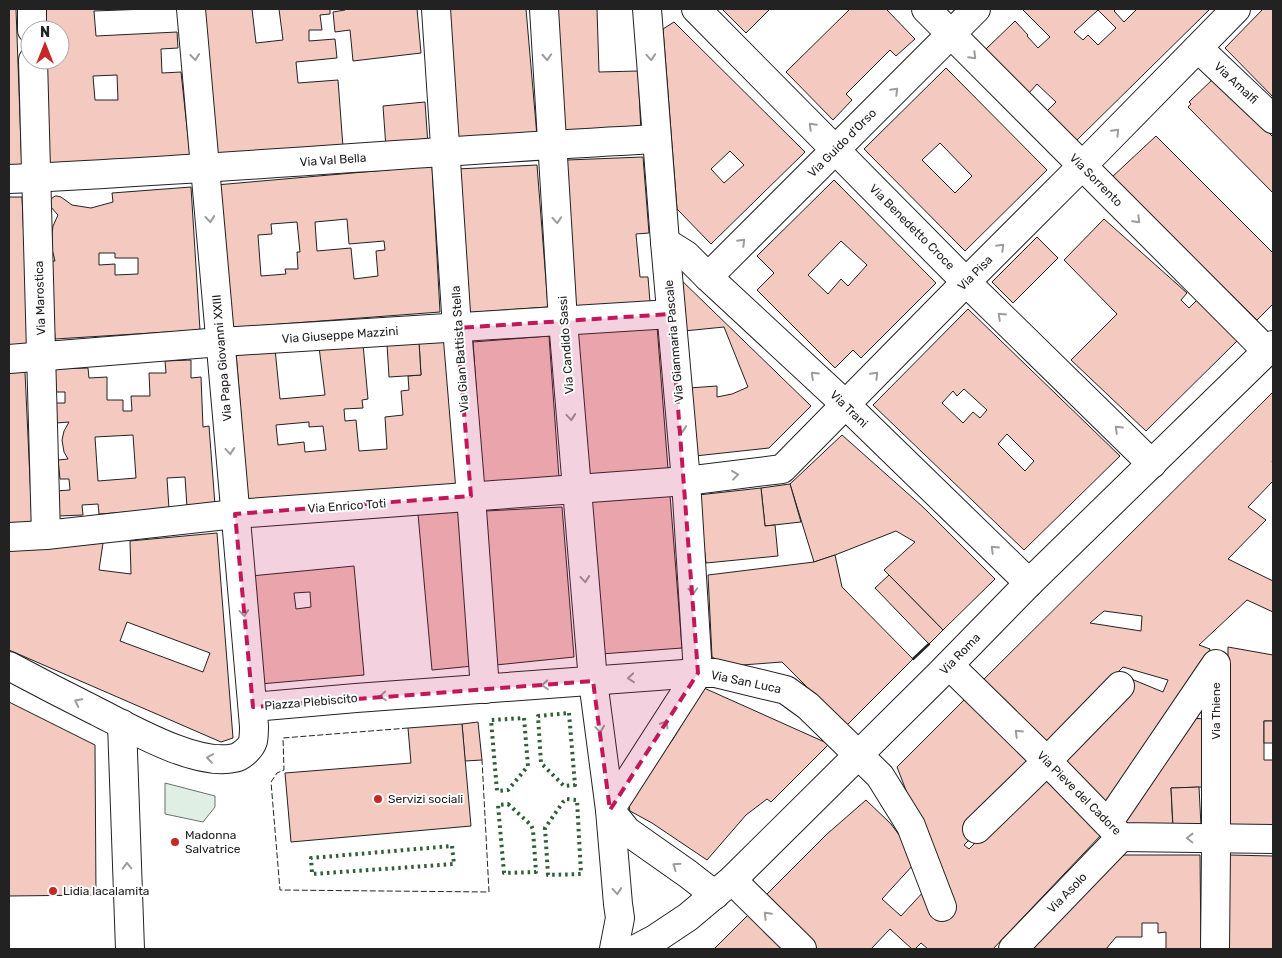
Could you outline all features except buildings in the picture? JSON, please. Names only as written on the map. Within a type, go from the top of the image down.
[{"type":"street","name":"Via Papa Giovanni XXIII","points":[[191,9],[253,707]]},
{"type":"street","name":"Via Gian Battista Stella","points":[[436,9],[485,689]]},
{"type":"street","name":"Via Candido Sassi","points":[[544,9],[563,320],[593,681]]},
{"type":"street","name":"Via Gianmaria Pascale","points":[[647,9],[686,481],[698,673]]},
{"type":"street","name":"Via Benedetto Croce","points":[[696,9],[966,282],[1152,464]]},
{"type":"street","name":"Via Sorrento","points":[[926,9],[1082,166],[1270,348]]},
{"type":"street","name":"Via Guido d'Orso","points":[[708,277],[976,9]]},
{"type":"street","name":"Via Pisa","points":[[686,481],[782,469],[1236,9]]},
{"type":"street","name":"Via Amalfi","points":[[1198,48],[1273,119]]},
{"type":"street","name":"Via Marostica","points":[[33,70],[46,535]]},
{"type":"street","name":"Via Val Bella","points":[[9,180],[206,169],[552,144],[657,139]]},
{"type":"street","name":"Via Trani","points":[[665,242],[686,255],[846,405],[1029,583]]},
{"type":"street","name":"Via Giuseppe Mazzini","points":[[9,359],[220,342],[671,314]]},
{"type":"street","name":"Via Roma","points":[[636,949],[688,917],[723,887],[859,755],[1029,583],[1270,348]]},
{"type":"street","name":"Via Enrico Toti","points":[[9,537],[46,535],[235,514],[686,481]]},
{"type":"street","name":"Via Thiene","points":[[1114,830],[1216,664],[1215,949]]},
{"type":"street","name":"Via Pieve del Cadore","points":[[949,665],[1114,830],[1216,839],[1273,839]]},
{"type":"street","points":[[9,666],[122,724],[130,949]]},
{"type":"street","name":"Piazza Plebiscito","points":[[122,724],[174,749],[195,756],[220,760],[235,758],[244,753],[253,743],[253,707],[698,673]]},
{"type":"street","name":"Via San Luca","points":[[698,673],[715,673],[786,690],[808,706],[885,783],[911,826],[942,907]]},
{"type":"street","points":[[610,810],[698,673]]},
{"type":"street","points":[[593,681],[610,810],[620,918],[614,949]]},
{"type":"street","points":[[976,829],[1047,761],[1120,686]]},
{"type":"street","points":[[610,810],[627,831],[688,874],[723,887],[802,949]]},
{"type":"street","name":"Via Asolo","points":[[1013,949],[1114,830]]},
{"type":"highlighted area","points":[[671,314],[698,673],[610,810],[593,681],[253,707],[235,514],[471,496],[457,328]]},
{"type":"green space","points":[[165,783],[215,796],[215,807],[203,822],[165,814]]},
{"type":"hedge","points":[[569,713],[575,785],[564,786],[541,763],[538,716],[569,713]]},
{"type":"hedge","points":[[524,718],[528,766],[508,790],[497,791],[491,720],[524,718]]},
{"type":"hedge","points":[[567,799],[577,800],[581,874],[548,875],[545,828],[567,799]]},
{"type":"hedge","points":[[508,804],[531,825],[536,872],[504,873],[498,805],[508,804]]},
{"type":"hedge","points":[[452,846],[454,864],[312,874],[311,858],[452,846]]},
{"type":"fence","points":[[408,728],[283,738],[284,770],[277,773],[271,782],[280,890],[489,892],[482,760]]},
{"type":"wall","points":[[913,659],[929,644]]},
{"type":"place","name":"Servizi sociali","points":[[378,799]]},
{"type":"place","name":"Madonna Salvatrice","points":[[175,842]]},
{"type":"place","name":"Lidia lacalamita","points":[[53,891]]}]
